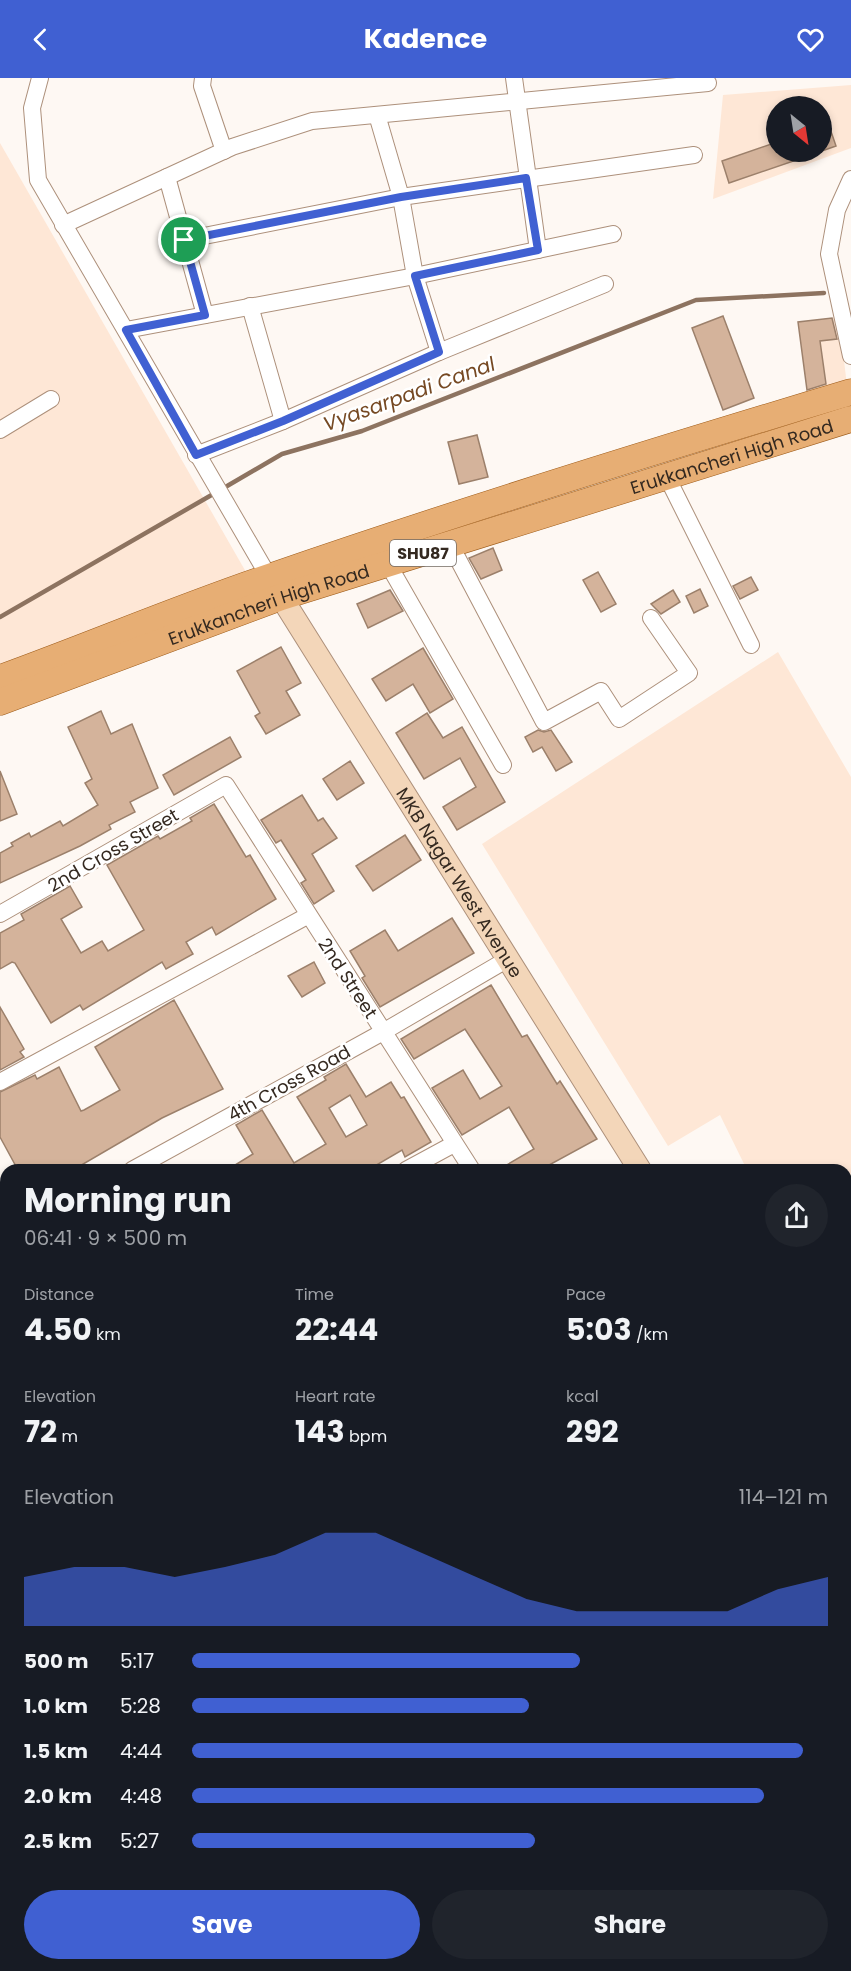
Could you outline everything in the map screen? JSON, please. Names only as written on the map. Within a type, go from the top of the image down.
[{"type":"main road","name":"SHU87","points":[[0,678],[275,587],[627,459],[851,392]]},
{"type":"main road","name":"Erukkancheri High Road","points":[[0,702],[275,587],[388,564],[851,419]]},
{"type":"main road","name":"MKB Nagar West Avenue","points":[[275,587],[636,1164]]},
{"type":"street","points":[[40,78],[32,108],[38,180],[196,455],[275,587]]},
{"type":"street","points":[[203,78],[202,86],[224,151]]},
{"type":"street","points":[[514,78],[526,178],[538,250]]},
{"type":"street","points":[[63,225],[224,151],[312,121],[708,83]]},
{"type":"street","points":[[378,115],[401,197],[415,276],[439,352]]},
{"type":"street","points":[[184,240],[401,197],[694,155]]},
{"type":"street","points":[[167,177],[205,315]]},
{"type":"street","points":[[851,179],[837,210],[829,254],[851,356]]},
{"type":"street","points":[[126,330],[415,276],[613,234]]},
{"type":"street","points":[[196,455],[283,421],[439,352],[605,284]]},
{"type":"street","points":[[250,306],[283,421]]},
{"type":"street","points":[[0,430],[51,399]]},
{"type":"street","points":[[667,477],[751,645]]},
{"type":"street","points":[[450,544],[544,722],[601,691],[619,719],[689,673],[651,618]]},
{"type":"street","points":[[388,564],[503,765]]},
{"type":"street","name":"2nd Cross Street","points":[[0,914],[226,785]]},
{"type":"street","name":"2nd Street","points":[[226,785],[307,916],[468,1164]]},
{"type":"street","points":[[0,1082],[307,916]]},
{"type":"street","name":"4th Cross Road","points":[[143,1164],[383,1032],[507,959]]},
{"type":"street","points":[[417,1164],[454,1144]]},
{"type":"shaded area","points":[[851,85],[851,148],[832,155],[832,96],[766,96],[766,162],[813,162],[713,199],[723,95]]},
{"type":"shaded area","points":[[0,143],[250,579],[0,669]]},
{"type":"shaded area","points":[[839,317],[847,386],[807,391],[798,322]]},
{"type":"shaded area","points":[[778,652],[851,777],[851,1164],[744,1164],[720,1115],[668,1146],[482,844]]},
{"type":"building","points":[[832,134],[836,146],[832,147]]},
{"type":"building","points":[[766,146],[766,162],[791,162],[729,183],[722,161]]},
{"type":"building","points":[[723,316],[754,398],[723,410],[692,328]]},
{"type":"building","points":[[832,318],[837,339],[820,341],[826,384],[807,390],[798,322]]},
{"type":"building","points":[[477,435],[488,477],[459,484],[448,442]]},
{"type":"building","points":[[493,548],[502,570],[481,579],[469,558]]},
{"type":"building","points":[[598,572],[616,604],[601,612],[583,580]]},
{"type":"building","points":[[751,577],[758,590],[740,599],[733,586]]},
{"type":"building","points":[[700,589],[708,606],[694,613],[686,596]]},
{"type":"building","points":[[390,590],[403,611],[368,628],[357,604]]},
{"type":"building","points":[[673,590],[680,602],[661,614],[651,604]]},
{"type":"building","points":[[281,647],[301,683],[286,691],[300,715],[266,734],[255,716],[260,713],[237,671]]},
{"type":"building","points":[[423,648],[453,699],[430,713],[413,684],[386,701],[372,679]]},
{"type":"building","points":[[101,711],[111,734],[132,724],[158,788],[130,802],[135,812],[109,825],[111,829],[0,883],[0,853],[13,846],[11,843],[29,833],[31,837],[60,821],[63,826],[98,805],[85,783],[92,779],[68,727]]},
{"type":"building","points":[[427,713],[443,738],[462,727],[505,802],[457,830],[443,807],[476,787],[460,758],[424,779],[396,733]]},
{"type":"building","points":[[538,730],[544,732],[551,730],[572,762],[556,771],[542,747],[533,752],[525,737]]},
{"type":"building","points":[[230,737],[241,757],[174,795],[163,775]]},
{"type":"building","points":[[350,761],[364,783],[337,800],[323,779]]},
{"type":"building","points":[[0,771],[17,814],[0,821]]},
{"type":"building","points":[[302,795],[318,821],[323,818],[337,838],[312,854],[334,891],[314,904],[301,883],[306,880],[281,840],[276,843],[261,820]]},
{"type":"building","points":[[214,804],[246,857],[250,855],[276,899],[216,935],[212,927],[186,942],[193,954],[166,969],[162,962],[83,1010],[80,1005],[51,1023],[15,963],[12,962],[0,969],[0,933],[24,920],[21,914],[70,886],[82,907],[61,919],[81,953],[102,941],[108,951],[144,930],[107,865],[158,836],[160,839],[192,821],[190,818]]},
{"type":"building","points":[[405,835],[421,860],[373,891],[356,866]]},
{"type":"building","points":[[452,918],[474,953],[380,1007],[362,978],[365,976],[350,951],[385,930],[398,951]]},
{"type":"building","points":[[314,962],[325,983],[302,997],[288,976]]},
{"type":"building","points":[[491,985],[522,1037],[527,1035],[557,1084],[560,1081],[597,1139],[551,1164],[508,1164],[534,1149],[509,1107],[462,1135],[432,1088],[463,1070],[480,1099],[502,1086],[465,1029],[414,1059],[401,1039]]},
{"type":"building","points":[[174,1000],[223,1089],[162,1118],[83,1164],[15,1164],[0,1137],[0,1092],[35,1075],[37,1079],[59,1067],[81,1111],[84,1110],[120,1090],[95,1047]]},
{"type":"building","points":[[0,1007],[24,1049],[20,1052],[24,1057],[0,1070]]},
{"type":"building","points":[[346,1064],[366,1097],[391,1082],[401,1098],[404,1097],[431,1142],[405,1157],[402,1150],[378,1164],[237,1164],[253,1154],[236,1125],[262,1110],[294,1163],[326,1144],[297,1097],[326,1080],[324,1077]],"holes":[[[350,1095],[367,1125],[346,1137],[329,1108]]]},
{"type":"waterway","name":"Vyasarpadi Canal","points":[[222,489],[282,454],[362,431],[696,300],[824,293]]},
{"type":"waterway","name":"Vyasarpadi Canal","points":[[0,617],[215,493]]},
{"type":"route","points":[[526,178],[538,250],[415,276],[439,352],[283,421],[196,455],[126,330],[205,315],[184,240],[401,197],[526,178]]}]
